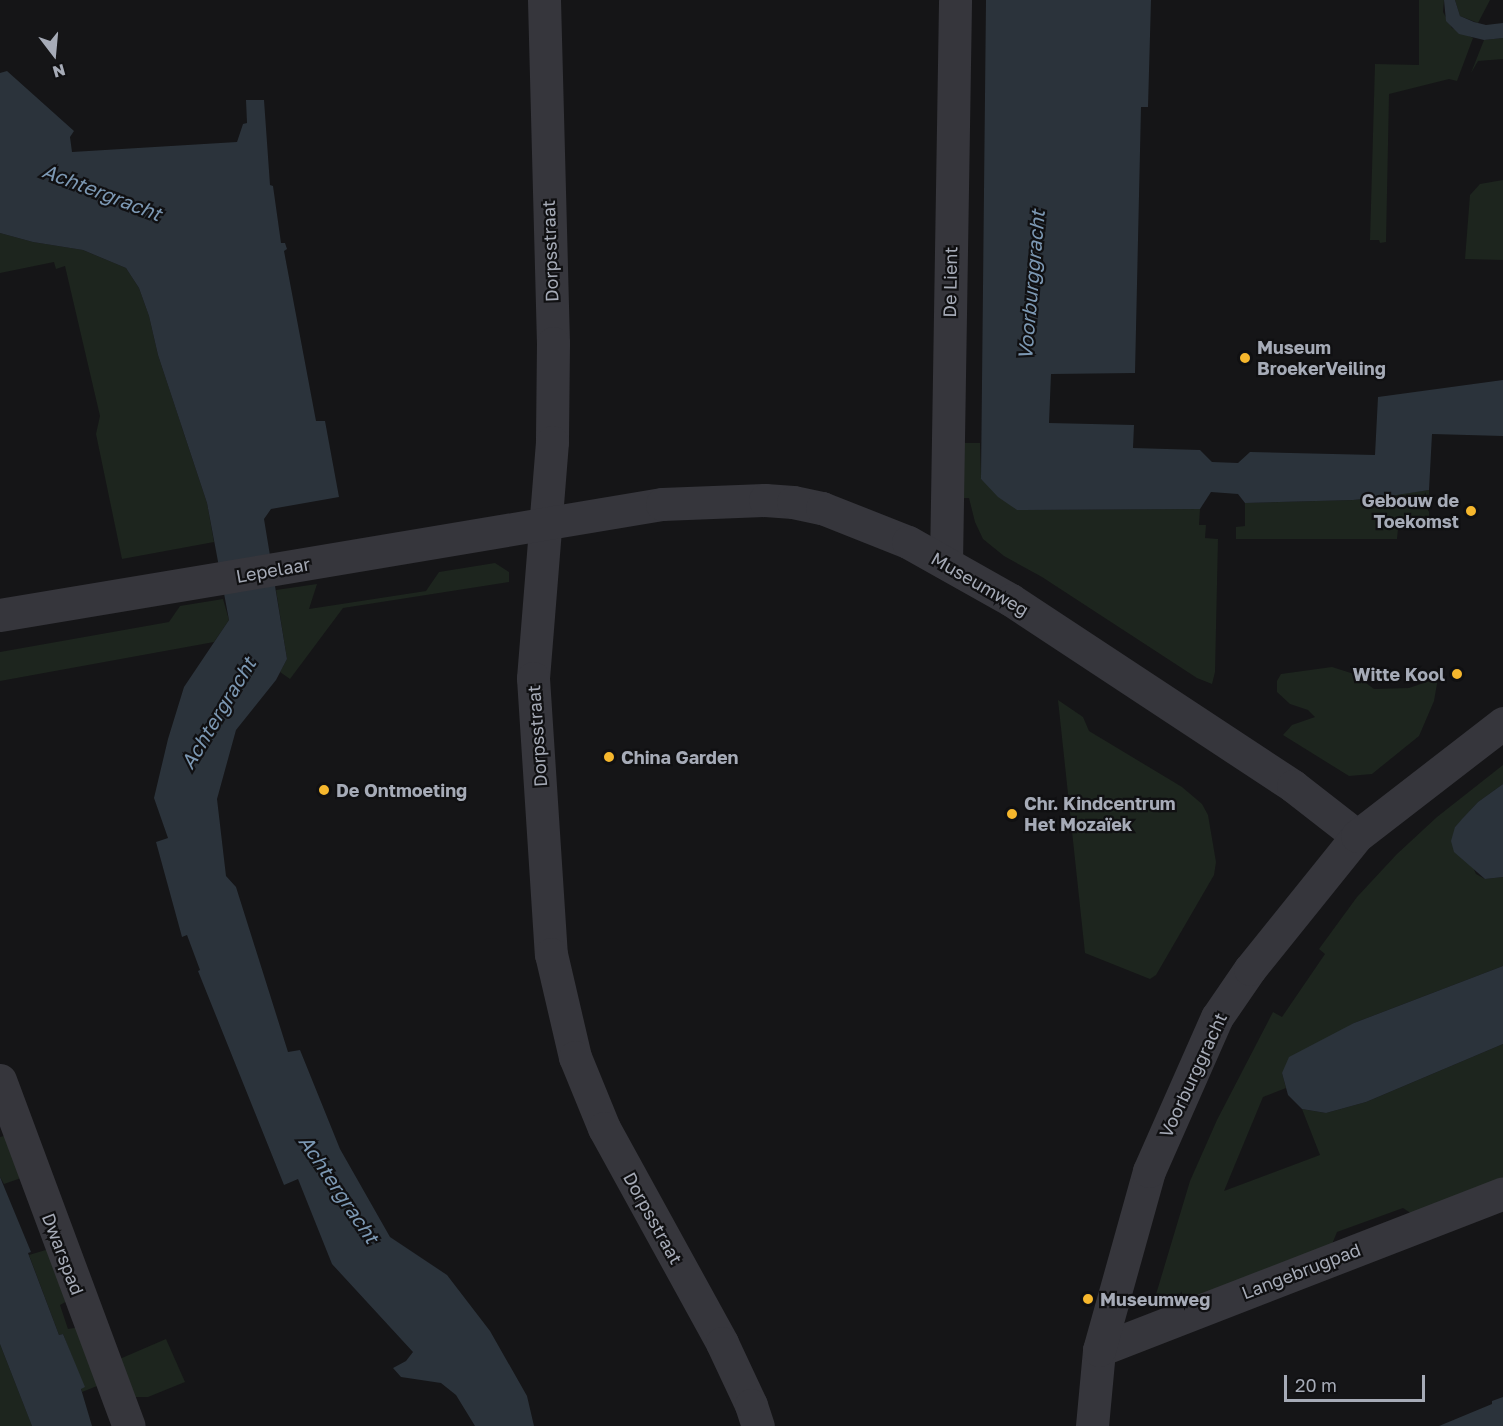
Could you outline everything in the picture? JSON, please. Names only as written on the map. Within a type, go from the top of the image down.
[{"type":"street","name":"Dorpsstraat","points":[[544,0],[553,343],[552,442],[533,678],[551,954],[575,1057],[604,1128],[722,1343],[751,1405],[758,1426]]},
{"type":"street","name":"De Lient","points":[[946,563],[955,0]]},
{"type":"street","name":"Museumweg","points":[[546,522],[662,504],[703,501],[793,502],[822,508],[869,525],[946,563],[1011,600],[1284,780],[1357,836]]},
{"type":"street","name":"Lepelaar","points":[[0,615],[546,522]]},
{"type":"street","name":"Voorburggracht","points":[[1092,1426],[1099,1350],[1149,1171],[1217,1017],[1250,969],[1357,836],[1503,723]]},
{"type":"street","name":"Dwarspad","points":[[0,1080],[129,1426]]},
{"type":"street","name":"Langebrugpad","points":[[1099,1350],[1503,1193]]},
{"type":"shaded area","points":[[1419,0],[1444,0],[1443,12],[1452,28],[1473,38],[1457,81],[1449,79],[1389,94],[1386,242],[1380,243],[1379,240],[1370,240],[1375,64],[1419,65]]},
{"type":"shaded area","points":[[1455,0],[1490,0],[1478,23],[1460,16]]},
{"type":"shaded area","points":[[1503,38],[1503,59],[1478,61],[1471,73],[1484,40]]},
{"type":"shaded area","points":[[1503,180],[1503,260],[1465,259],[1470,195],[1480,184]]},
{"type":"shaded area","points":[[0,233],[33,242],[83,250],[126,268],[139,288],[149,316],[158,355],[207,503],[214,542],[122,559],[96,434],[100,416],[65,266],[56,269],[54,262],[0,273]]},
{"type":"shaded area","points":[[960,443],[980,443],[981,479],[1017,510],[1200,509],[1199,525],[1206,525],[1205,538],[1218,539],[1215,672],[1212,684],[1197,678],[1042,577],[1004,556],[983,539],[975,522],[969,498],[958,498]]},
{"type":"shaded area","points":[[1429,490],[1429,520],[1399,519],[1397,539],[1236,539],[1236,527],[1245,526],[1245,503],[1353,500]]},
{"type":"shaded area","points":[[495,563],[509,572],[509,582],[343,608],[290,679],[280,672],[287,659],[276,590],[317,584],[309,609],[426,591],[439,572]]},
{"type":"shaded area","points":[[223,599],[229,620],[214,642],[0,681],[0,652],[169,622],[180,606]]},
{"type":"shaded area","points":[[1332,667],[1354,674],[1374,689],[1409,688],[1438,678],[1434,701],[1419,736],[1372,774],[1349,776],[1283,735],[1292,725],[1315,717],[1308,710],[1290,704],[1277,692],[1277,681],[1281,674]]},
{"type":"shaded area","points":[[1058,700],[1083,717],[1089,731],[1182,787],[1202,804],[1208,815],[1216,862],[1214,875],[1156,975],[1150,979],[1085,953]]},
{"type":"shaded area","points":[[1503,765],[1503,784],[1478,802],[1455,827],[1476,874],[1485,879],[1503,877],[1503,966],[1354,1023],[1282,1073],[1286,1088],[1263,1097],[1224,1191],[1320,1155],[1302,1109],[1326,1113],[1366,1102],[1503,1044],[1503,1181],[1415,1216],[1403,1208],[1337,1232],[1330,1249],[1170,1309],[1154,1301],[1190,1181],[1217,1120],[1273,1012],[1282,1017],[1325,954],[1319,949],[1357,897],[1397,854],[1437,817]]},
{"type":"shaded area","points":[[8,1135],[24,1177],[4,1184],[0,1177],[0,1137]]},
{"type":"shaded area","points":[[49,1249],[69,1300],[60,1305],[68,1329],[80,1327],[102,1384],[82,1392],[81,1388],[84,1387],[63,1334],[59,1335],[29,1255]]},
{"type":"shaded area","points":[[166,1339],[185,1382],[148,1397],[129,1397],[115,1361]]},
{"type":"shaded area","points":[[0,1344],[31,1423],[32,1426],[0,1426]]},
{"type":"water","points":[[986,0],[1151,0],[1148,107],[1141,107],[1135,373],[1051,374],[1049,423],[1134,425],[1133,448],[1200,450],[1212,462],[1238,463],[1250,452],[1375,455],[1378,397],[1503,380],[1503,436],[1432,434],[1429,490],[1390,496],[1353,500],[1245,503],[1238,494],[1211,492],[1200,509],[1022,510],[1017,510],[998,497],[981,479]]},
{"type":"water","points":[[1444,0],[1455,0],[1460,16],[1474,22],[1486,25],[1503,23],[1503,38],[1484,40],[1459,34],[1446,21]]},
{"type":"water","name":"Achtergracht","points":[[7,71],[74,131],[70,137],[72,152],[237,142],[243,124],[247,123],[246,100],[264,100],[270,185],[273,186],[281,243],[285,243],[287,249],[284,251],[316,421],[325,421],[339,497],[271,509],[264,519],[287,659],[276,680],[236,730],[217,799],[226,876],[236,887],[288,1052],[300,1050],[340,1149],[390,1237],[447,1275],[490,1331],[527,1396],[534,1426],[475,1426],[456,1395],[441,1383],[401,1377],[393,1368],[406,1361],[413,1352],[332,1264],[298,1179],[284,1185],[198,971],[200,970],[187,935],[182,937],[156,842],[168,838],[154,798],[168,739],[184,687],[229,620],[207,503],[158,355],[149,316],[139,288],[126,268],[83,250],[33,242],[0,233],[0,73]]},
{"type":"water","points":[[1503,784],[1503,877],[1485,879],[1454,852],[1451,841],[1455,827],[1462,819],[1478,802]]},
{"type":"water","points":[[1503,966],[1503,1044],[1366,1102],[1326,1113],[1302,1109],[1288,1095],[1282,1073],[1289,1057],[1354,1023]]},
{"type":"water","points":[[0,1177],[31,1252],[28,1253],[59,1335],[63,1334],[85,1387],[81,1389],[92,1426],[32,1426],[0,1344]]},
{"type":"water","points":[[1503,1397],[1503,1426],[1439,1426],[1492,1404],[1492,1401]]},
{"type":"place","name":"Museum BroekerVeiling","points":[[1245,358]]},
{"type":"place","name":"Gebouw de Toekomst","points":[[1471,511]]},
{"type":"place","name":"Witte Kool","points":[[1457,674]]},
{"type":"place","name":"China Garden","points":[[609,757]]},
{"type":"place","name":"De Ontmoeting","points":[[324,790]]},
{"type":"place","name":"Chr. Kindcentrum Het Mozaïek","points":[[1012,814]]},
{"type":"place","name":"Museumweg","points":[[1088,1299]]}]
